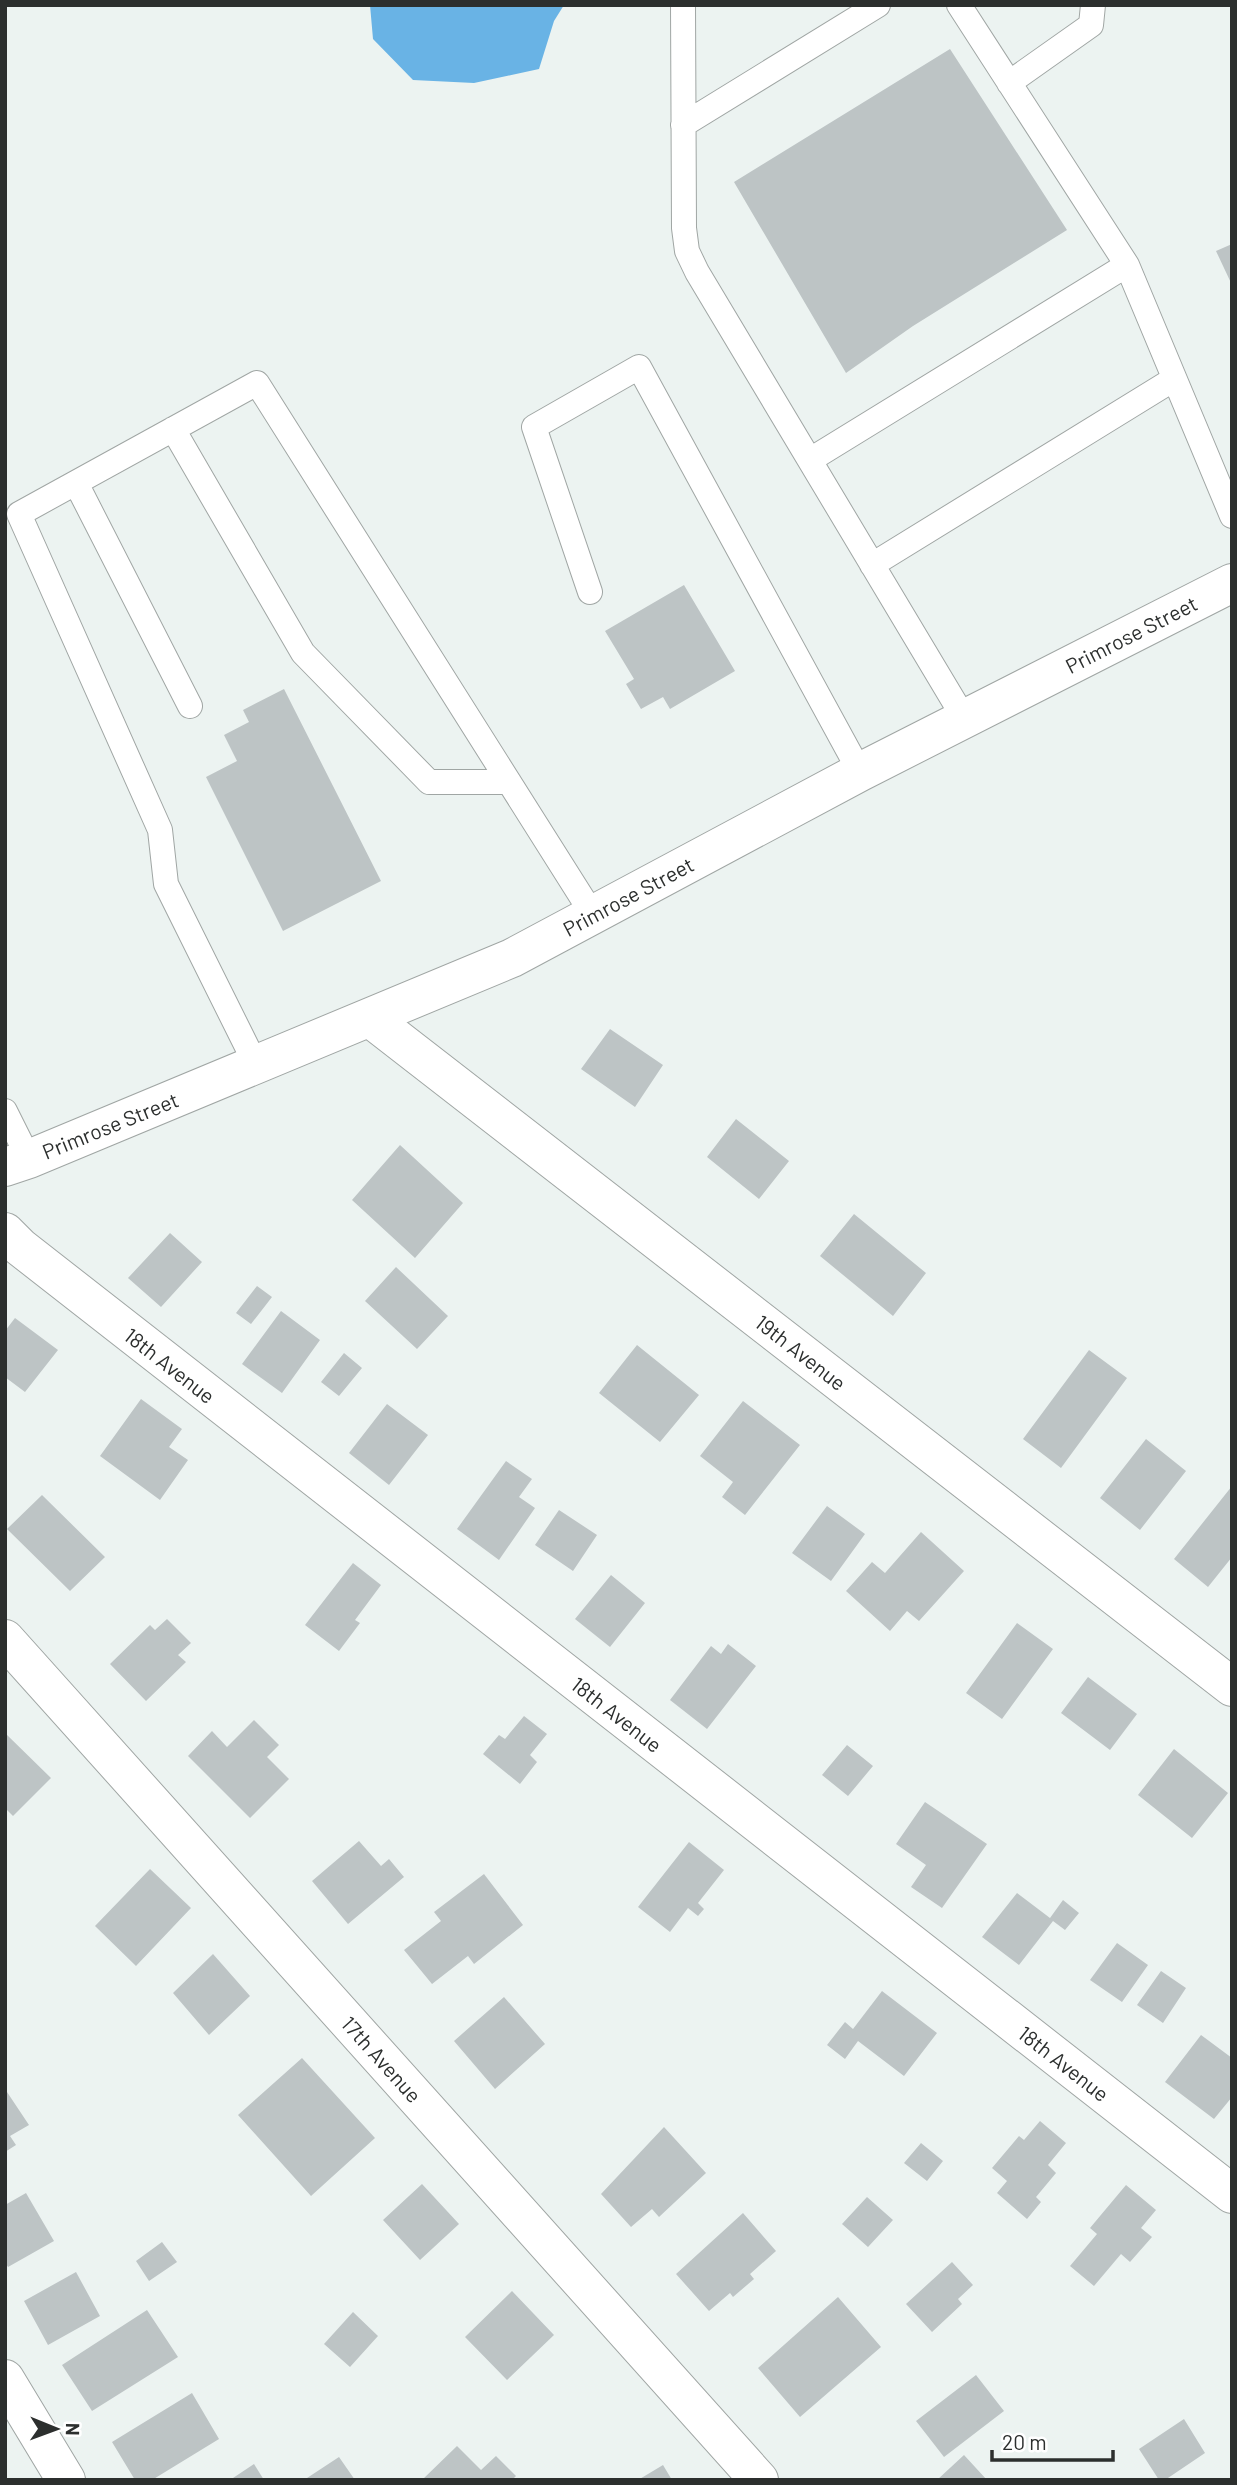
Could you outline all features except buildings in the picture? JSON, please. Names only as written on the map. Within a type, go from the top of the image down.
[{"type":"street","name":"Primrose Street","points":[[17,1163],[512,958],[860,772],[1232,583]]},
{"type":"street","name":"19th Avenue","points":[[370,1017],[1232,1687]]},
{"type":"street","name":"18th Avenue","points":[[5,1232],[20,1247],[1232,2194]]},
{"type":"street","name":"17th Avenue","points":[[5,1639],[759,2480]]},
{"type":"street","points":[[5,2379],[66,2480]]},
{"type":"lane","points":[[683,5],[684,228],[687,251],[697,272],[964,718]]},
{"type":"lane","points":[[683,125],[878,5]]},
{"type":"lane","points":[[959,5],[1127,265],[1232,516]]},
{"type":"lane","points":[[1009,83],[1090,25],[1093,5]]},
{"type":"lane","points":[[810,460],[1127,265]]},
{"type":"lane","points":[[590,592],[534,427],[639,367],[860,772]]},
{"type":"lane","points":[[872,565],[1174,379]]},
{"type":"lane","points":[[256,1065],[166,884],[160,830],[19,514],[257,383],[593,915]]},
{"type":"lane","points":[[173,429],[303,653],[429,782],[509,782]]},
{"type":"lane","points":[[76,483],[190,706]]},
{"type":"lane","points":[[5,1111],[17,1163]]},
{"type":"water","points":[[370,5],[564,5],[554,21],[539,69],[474,83],[413,80],[373,39]]}]
